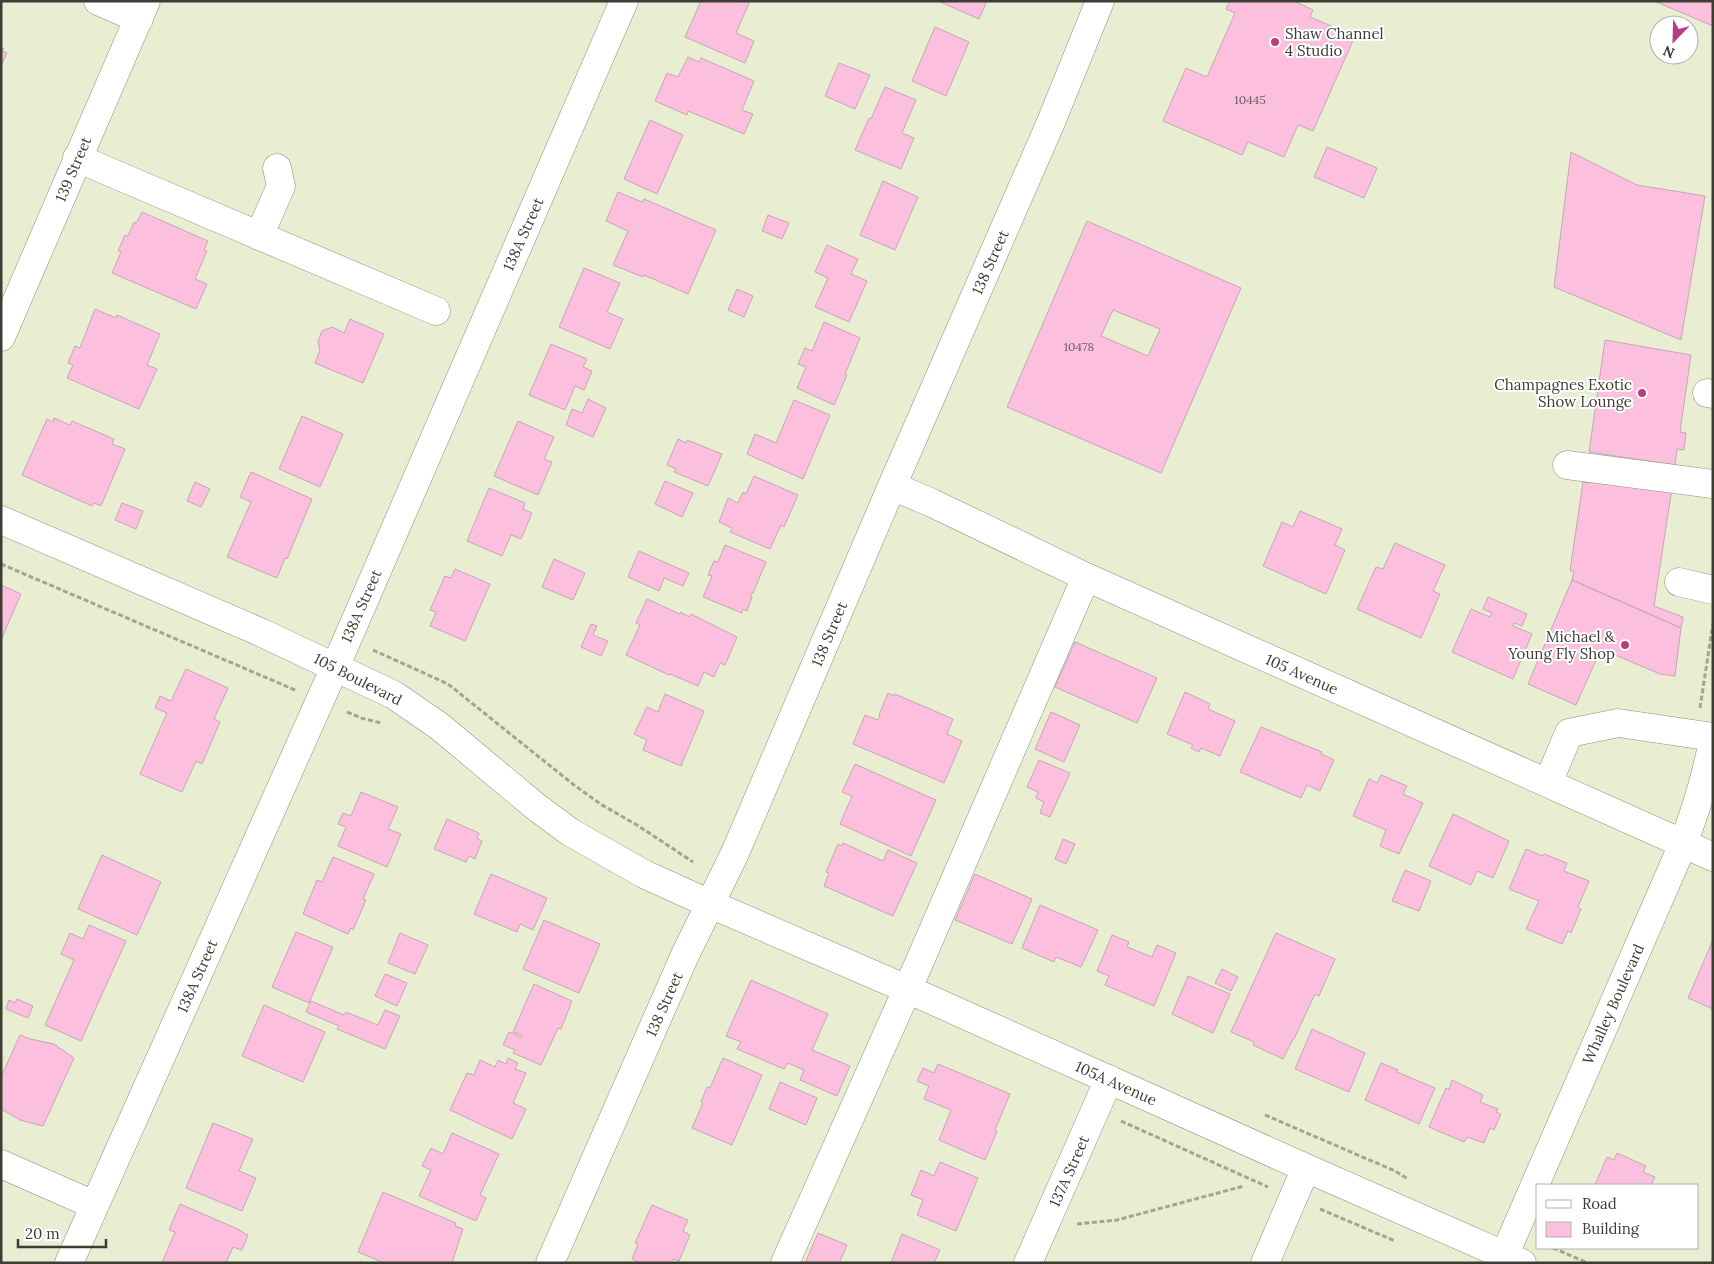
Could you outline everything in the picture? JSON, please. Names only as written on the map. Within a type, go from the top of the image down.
[{"type":"street","points":[[98,1],[142,10]]},
{"type":"street","name":"138A Street","points":[[69,1263],[334,667],[624,1]]},
{"type":"street","name":"138 Street","points":[[550,1263],[685,955],[735,853],[892,486],[1048,131],[1100,1]]},
{"type":"street","name":"139 Street","points":[[1,337],[142,10]]},
{"type":"street","points":[[77,158],[436,311]]},
{"type":"street","points":[[259,236],[281,186],[277,168]]},
{"type":"street","points":[[1567,465],[1713,484]]},
{"type":"street","name":"105 Avenue","points":[[892,486],[932,503],[1086,578],[1713,857]]},
{"type":"street","name":"105 Boulevard","points":[[1,520],[260,632],[394,695],[439,726],[535,806],[570,832],[636,870],[710,904]]},
{"type":"street","points":[[785,1263],[1086,578]]},
{"type":"street","points":[[1679,582],[1713,590]]},
{"type":"street","points":[[1548,783],[1568,733],[1618,723],[1713,737]]},
{"type":"street","name":"Whalley Boulevard","points":[[1541,1184],[1698,806],[1713,741]]},
{"type":"street","name":"105A Avenue","points":[[710,904],[1109,1079],[1509,1260]]},
{"type":"street","name":"137A Street","points":[[1028,1263],[1109,1079]]},
{"type":"street","points":[[1,1164],[94,1205]]},
{"type":"street","points":[[1265,1263],[1306,1168]]},
{"type":"street","name":"Whalley Boulevard","points":[[1509,1260],[1536,1195]]},
{"type":"path","points":[[1,564],[291,689]]},
{"type":"path","points":[[373,650],[448,684],[574,785],[692,862]]},
{"type":"path","points":[[1044,1227],[1117,1220],[1244,1186]]},
{"type":"path","points":[[1555,1249],[1588,1263]]},
{"type":"building","points":[[701,1],[750,1],[736,33],[754,41],[745,63],[685,37]]},
{"type":"building","points":[[938,1],[987,1],[979,19]]},
{"type":"building","points":[[1230,1],[1294,1],[1313,10],[1310,17],[1355,36],[1313,131],[1298,125],[1284,157],[1248,142],[1242,155],[1163,121],[1186,68],[1207,77],[1235,13],[1226,9]]},
{"type":"building","points":[[1654,1],[1713,1],[1713,26],[1699,20],[1699,15],[1687,15]]},
{"type":"building","points":[[935,27],[969,42],[946,96],[912,81]]},
{"type":"building","points":[[1,48],[4,49],[2,51],[7,53],[1,66]]},
{"type":"building","points":[[688,57],[699,62],[701,58],[754,81],[742,110],[753,114],[744,134],[688,111],[687,115],[655,101],[667,73],[678,77]]},
{"type":"building","points":[[839,63],[870,75],[855,109],[825,96]]},
{"type":"building","points":[[885,87],[916,100],[902,133],[914,138],[901,169],[855,150]]},
{"type":"building","points":[[650,120],[683,135],[657,194],[624,179]]},
{"type":"building","points":[[1327,147],[1377,168],[1364,198],[1314,177]]},
{"type":"building","points":[[1571,152],[1637,185],[1705,196],[1681,340],[1554,287]]},
{"type":"building","points":[[883,181],[918,197],[895,250],[860,235]]},
{"type":"building","points":[[618,192],[642,202],[644,199],[716,230],[688,294],[644,275],[643,277],[613,265],[628,231],[606,221]]},
{"type":"building","points":[[142,212],[208,241],[204,250],[207,251],[195,279],[207,284],[196,309],[112,273],[121,252],[118,251],[125,235],[128,236],[134,222],[136,223]]},
{"type":"building","points":[[768,215],[789,223],[782,239],[762,231]]},
{"type":"building","points":[[1087,221],[1241,288],[1161,473],[1007,407]],"holes":[[[1113,310],[1160,329],[1148,356],[1101,336]]]},
{"type":"building","points":[[827,245],[858,259],[851,274],[867,281],[849,322],[815,307],[828,278],[815,272]]},
{"type":"building","points":[[584,268],[620,283],[607,312],[623,319],[610,349],[559,327]]},
{"type":"building","points":[[737,289],[753,296],[744,317],[728,310]]},
{"type":"building","points":[[95,309],[116,318],[117,315],[160,334],[147,365],[157,369],[139,409],[67,378],[73,365],[68,363],[75,346],[80,348]]},
{"type":"building","points":[[350,319],[384,334],[363,383],[315,363],[320,350],[318,341],[322,331],[332,327],[344,333]]},
{"type":"building","points":[[824,322],[860,338],[834,405],[797,388],[806,367],[798,364],[805,348],[812,351]]},
{"type":"building","name":"Champagnes Exotic Show Lounge","points":[[1605,340],[1691,355],[1680,432],[1686,433],[1684,450],[1677,449],[1675,465],[1589,452]]},
{"type":"building","points":[[551,344],[587,359],[583,367],[592,371],[584,390],[575,386],[565,410],[529,395]]},
{"type":"building","points":[[588,399],[606,408],[593,437],[566,425],[572,409],[582,413]]},
{"type":"building","points":[[794,400],[830,415],[803,479],[747,454],[755,434],[776,443]]},
{"type":"building","points":[[302,416],[343,434],[320,487],[279,469]]},
{"type":"building","points":[[54,418],[70,425],[72,421],[114,439],[112,444],[125,449],[101,506],[94,503],[92,506],[22,475],[47,419],[53,422]]},
{"type":"building","points":[[518,421],[554,437],[544,459],[552,462],[538,495],[494,476]]},
{"type":"building","points":[[678,439],[686,443],[687,440],[722,454],[708,486],[674,472],[676,469],[667,465]]},
{"type":"building","points":[[251,472],[312,499],[277,578],[227,557],[251,502],[240,497]]},
{"type":"building","points":[[1590,475],[1672,488],[1654,606],[1683,617],[1681,628],[1572,580],[1574,571],[1570,571],[1583,482],[1589,483]]},
{"type":"building","points":[[754,476],[798,495],[784,527],[781,525],[770,549],[730,532],[732,528],[719,522],[728,498],[738,503],[743,492],[746,494]]},
{"type":"building","points":[[665,481],[693,493],[682,517],[655,504]]},
{"type":"building","points":[[195,482],[210,489],[201,507],[187,501]]},
{"type":"building","points":[[489,488],[525,503],[523,509],[532,513],[521,539],[511,535],[502,556],[467,541]]},
{"type":"building","points":[[122,503],[143,511],[136,529],[115,520]]},
{"type":"building","points":[[1300,511],[1342,529],[1335,545],[1345,550],[1326,594],[1263,566],[1282,522],[1293,527]]},
{"type":"building","points":[[1395,543],[1445,565],[1433,591],[1440,594],[1421,638],[1357,609],[1376,567],[1383,569]]},
{"type":"building","points":[[725,545],[766,562],[750,596],[752,597],[747,611],[743,609],[742,613],[703,597],[712,576],[708,575],[714,561],[718,562]]},
{"type":"building","points":[[639,551],[689,573],[683,586],[664,578],[659,591],[628,577]]},
{"type":"building","points":[[554,559],[585,573],[573,600],[542,587]]},
{"type":"building","points":[[455,569],[490,584],[465,641],[430,626],[436,612],[430,610],[445,576],[451,578]]},
{"type":"building","points":[[1572,580],[1681,628],[1675,676],[1660,674],[1601,649],[1576,705],[1528,684]]},
{"type":"building","points":[[1,585],[21,594],[1,640]]},
{"type":"building","points":[[1488,597],[1527,614],[1522,626],[1514,623],[1513,626],[1532,634],[1513,679],[1452,652],[1471,609],[1490,617],[1492,613],[1483,609]]},
{"type":"building","points":[[647,599],[680,614],[681,612],[689,617],[691,614],[737,637],[725,665],[720,663],[714,677],[704,672],[698,686],[626,655],[640,625],[636,623]]},
{"type":"building","points":[[591,624],[597,626],[593,635],[608,641],[601,656],[581,647]]},
{"type":"building","points":[[1075,642],[1157,678],[1137,723],[1055,687]]},
{"type":"building","points":[[186,669],[228,688],[214,719],[220,722],[202,764],[196,761],[182,792],[140,774],[167,713],[155,708],[160,696],[171,701]]},
{"type":"building","points":[[1185,692],[1210,704],[1208,709],[1235,721],[1220,756],[1201,748],[1199,752],[1191,748],[1193,745],[1167,734]]},
{"type":"building","points":[[888,693],[894,696],[895,694],[953,719],[947,734],[962,741],[944,783],[853,744],[865,715],[878,720]]},
{"type":"building","points":[[665,694],[704,711],[681,766],[643,750],[647,740],[634,734],[647,707],[658,712]]},
{"type":"building","points":[[1051,712],[1080,725],[1064,762],[1035,749]]},
{"type":"building","points":[[1261,727],[1322,752],[1321,754],[1334,760],[1320,791],[1307,785],[1301,798],[1240,772]]},
{"type":"building","points":[[1039,760],[1070,773],[1050,817],[1040,813],[1044,802],[1036,798],[1038,792],[1027,787]]},
{"type":"building","points":[[855,764],[936,800],[911,856],[840,824],[852,796],[842,792]]},
{"type":"building","points":[[1381,775],[1407,786],[1403,794],[1423,803],[1399,854],[1380,846],[1386,830],[1353,816],[1369,779],[1377,783]]},
{"type":"building","points":[[361,792],[398,807],[388,829],[401,834],[387,867],[338,846],[346,827],[338,824],[343,813],[351,816]]},
{"type":"building","points":[[1453,814],[1509,841],[1493,878],[1477,871],[1471,885],[1429,866]]},
{"type":"building","points":[[447,819],[479,833],[477,838],[482,841],[475,859],[469,856],[466,862],[434,849]]},
{"type":"building","points":[[1063,839],[1075,844],[1066,864],[1055,859]]},
{"type":"building","points":[[843,843],[883,861],[888,850],[917,863],[893,916],[824,886],[829,873],[826,872],[838,844],[842,846]]},
{"type":"building","points":[[1526,849],[1567,863],[1564,871],[1589,881],[1578,907],[1581,909],[1571,933],[1568,931],[1562,944],[1526,929],[1539,901],[1509,889]]},
{"type":"building","points":[[102,855],[161,882],[137,935],[78,909]]},
{"type":"building","points":[[333,857],[374,874],[363,899],[366,900],[353,930],[351,928],[348,934],[303,914],[317,880],[322,882]]},
{"type":"building","points":[[1405,870],[1431,881],[1419,911],[1392,901]]},
{"type":"building","points":[[491,874],[547,898],[533,930],[520,924],[517,932],[474,914]]},
{"type":"building","points":[[975,874],[1032,899],[1012,944],[955,920]]},
{"type":"building","points":[[1040,905],[1098,930],[1081,967],[1056,957],[1054,962],[1022,948]]},
{"type":"building","points":[[544,920],[600,944],[579,993],[523,969]]},
{"type":"building","points":[[89,925],[126,941],[81,1041],[45,1025],[74,960],[61,954],[70,933],[83,939]]},
{"type":"building","points":[[296,932],[333,947],[309,1003],[272,987]]},
{"type":"building","points":[[400,933],[428,945],[415,974],[388,963]]},
{"type":"building","points":[[1276,933],[1335,959],[1319,996],[1315,994],[1283,1059],[1253,1045],[1254,1042],[1231,1032]]},
{"type":"building","points":[[1112,935],[1129,942],[1127,947],[1152,957],[1157,945],[1176,953],[1154,1006],[1105,985],[1109,976],[1097,971]]},
{"type":"building","points":[[1713,940],[1713,1009],[1688,998]]},
{"type":"building","points":[[1222,969],[1238,977],[1231,991],[1215,983]]},
{"type":"building","points":[[385,974],[407,983],[397,1006],[375,996]]},
{"type":"building","points":[[1188,976],[1230,994],[1213,1033],[1172,1014]]},
{"type":"building","points":[[751,980],[828,1014],[812,1050],[850,1066],[837,1096],[800,1080],[804,1070],[788,1063],[784,1069],[737,1049],[741,1042],[726,1036]]},
{"type":"building","points":[[534,984],[572,1001],[561,1029],[558,1028],[541,1065],[513,1053],[515,1050],[503,1045],[509,1032],[521,1037],[522,1035],[513,1032]]},
{"type":"building","points":[[17,999],[33,1006],[28,1018],[6,1009],[9,1000],[15,1003]]},
{"type":"building","points":[[311,1001],[344,1015],[346,1012],[378,1025],[385,1010],[400,1016],[385,1049],[337,1029],[339,1026],[306,1012]]},
{"type":"building","points":[[264,1005],[325,1032],[303,1082],[242,1056]]},
{"type":"building","points":[[1312,1029],[1365,1053],[1349,1092],[1295,1069]]},
{"type":"building","points":[[20,1035],[54,1044],[74,1058],[43,1126],[20,1120],[1,1109],[1,1077]]},
{"type":"building","points":[[508,1058],[518,1063],[515,1069],[526,1073],[513,1103],[526,1109],[512,1139],[450,1110],[467,1073],[474,1075],[480,1060],[495,1067],[498,1060],[506,1064]]},
{"type":"building","points":[[723,1058],[762,1075],[732,1145],[692,1128],[703,1103],[701,1102],[707,1087],[710,1088]]},
{"type":"building","points":[[1381,1063],[1435,1088],[1419,1124],[1365,1100]]},
{"type":"building","points":[[938,1064],[1010,1094],[985,1160],[939,1140],[951,1110],[924,1099],[929,1086],[917,1081],[923,1068],[934,1073]]},
{"type":"building","points":[[1452,1080],[1483,1095],[1480,1102],[1498,1109],[1496,1112],[1501,1114],[1494,1130],[1490,1128],[1484,1143],[1467,1137],[1464,1142],[1429,1127],[1446,1088],[1449,1089]]},
{"type":"building","points":[[780,1082],[817,1098],[806,1125],[769,1109]]},
{"type":"building","points":[[213,1123],[253,1139],[239,1171],[256,1178],[242,1211],[186,1188]]},
{"type":"building","points":[[452,1133],[499,1154],[480,1195],[486,1198],[476,1221],[419,1196],[431,1170],[422,1166],[431,1148],[443,1154]]},
{"type":"building","points":[[1617,1153],[1646,1166],[1643,1172],[1655,1177],[1652,1184],[1595,1184],[1607,1157],[1614,1160]]},
{"type":"building","points":[[940,1162],[978,1178],[956,1231],[917,1215],[923,1200],[911,1195],[921,1170],[934,1176]]},
{"type":"building","points":[[383,1192],[456,1223],[455,1226],[463,1229],[452,1263],[384,1263],[358,1252]]},
{"type":"building","points":[[180,1204],[248,1235],[242,1250],[233,1247],[226,1263],[162,1263],[175,1232],[169,1230]]},
{"type":"building","points":[[652,1205],[688,1220],[683,1231],[690,1235],[679,1261],[673,1259],[671,1263],[640,1263],[632,1259],[638,1244],[635,1243]]},
{"type":"building","points":[[818,1233],[847,1245],[839,1263],[810,1263],[806,1261]]},
{"type":"building","points":[[902,1234],[940,1250],[934,1263],[891,1263]]},
{"type":"place","name":"Shaw Channel 4 Studio","points":[[1275,42]]},
{"type":"place","name":"Champagnes Exotic Show Lounge","points":[[1642,393]]},
{"type":"place","name":"Michael & Young Fly Shop","points":[[1625,645]]}]
